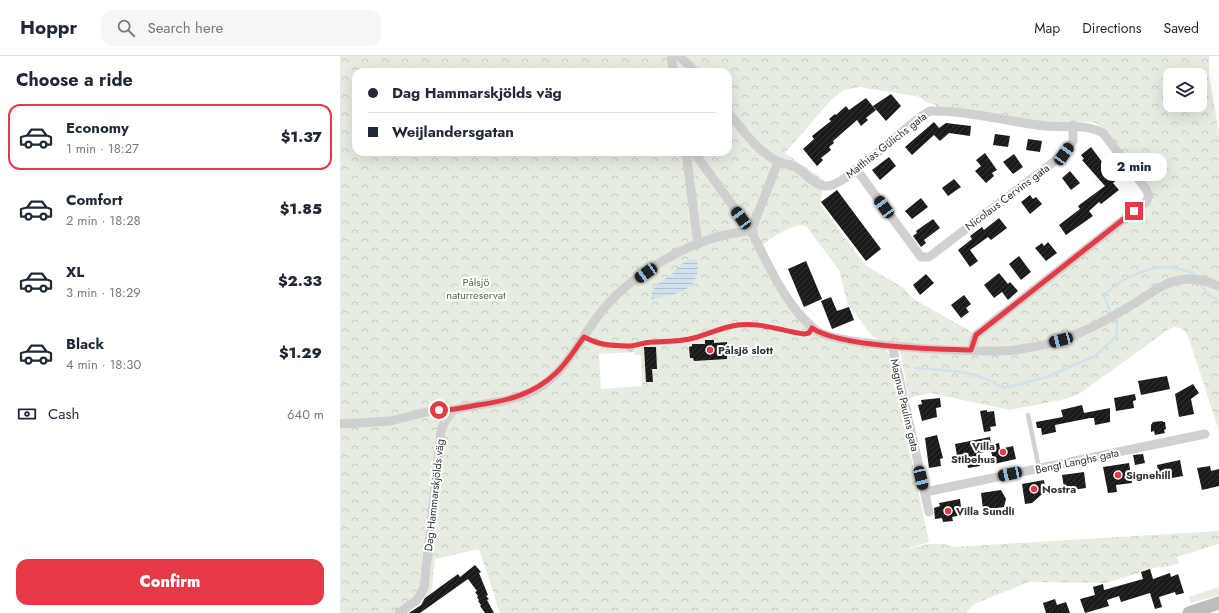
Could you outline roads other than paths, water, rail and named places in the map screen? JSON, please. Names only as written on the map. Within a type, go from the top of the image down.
[{"type":"street","points":[[671,56],[673,68]]},
{"type":"street","points":[[679,56],[692,68]]},
{"type":"street","name":"Matthias Gülichs gata","points":[[732,116],[761,149],[778,162],[797,168],[816,184],[823,186],[836,183],[856,169],[930,111],[1048,126],[1073,125],[1094,128],[1103,133],[1146,189],[1149,196],[1146,202],[976,335],[971,350]]},
{"type":"street","name":"Nicolaus Cervins gata","points":[[856,169],[921,257],[924,258],[935,252],[1064,154],[1073,141],[1073,125]]},
{"type":"street","points":[[687,156],[698,244]]},
{"type":"street","points":[[697,156],[751,231],[780,288],[812,328],[830,337],[892,345],[971,350],[1014,350],[1046,344],[1079,333],[1117,314],[1166,284],[1192,279],[1202,280],[1219,286]]},
{"type":"street","points":[[751,231],[778,162]]},
{"type":"street","points":[[340,424],[390,421],[439,410],[452,410],[512,399],[542,385],[557,373],[608,303],[627,287],[673,254],[732,232],[751,231]]},
{"type":"street","name":"Magnus Paulins gata","points":[[892,345],[929,512]]},
{"type":"street","name":"Dag Hammarskjölds väg","points":[[400,613],[417,600],[424,588],[441,432],[444,423],[452,410]]},
{"type":"street","name":"Bengt Langhs gata","points":[[925,492],[1205,434]]},
{"type":"street","points":[[1189,613],[1219,603]]},
{"type":"lane","points":[[584,337],[598,344],[608,346],[619,344],[629,348],[645,342],[672,342],[695,338],[738,324],[804,334],[809,333],[812,328]]},
{"type":"lane","points":[[1028,415],[1039,469]]},
{"type":"water","points":[[693,259],[697,260],[697,271],[695,279],[691,285],[685,290],[669,296],[651,299],[653,290],[658,284],[684,263]]},
{"type":"waterway","points":[[1111,314],[1104,296],[1109,290],[1123,280],[1140,272],[1168,267],[1193,273],[1196,277]]},
{"type":"waterway","points":[[1200,283],[1208,295],[1219,300]]},
{"type":"waterway","points":[[916,368],[961,372],[984,378],[1003,388],[1044,378],[1095,356],[1116,337],[1117,325],[1113,319]]},
{"type":"place","name":"Pålsjö slott","points":[[710,350]]},
{"type":"place","name":"Villa Stibehus","points":[[1003,452]]},
{"type":"place","name":"Signehill","points":[[1118,475]]},
{"type":"place","name":"Nostra","points":[[1034,489]]},
{"type":"place","name":"Villa Sundli","points":[[948,511]]},
{"type":"park label","name":"Pålsjö naturreservat","points":[[476,288]]}]
